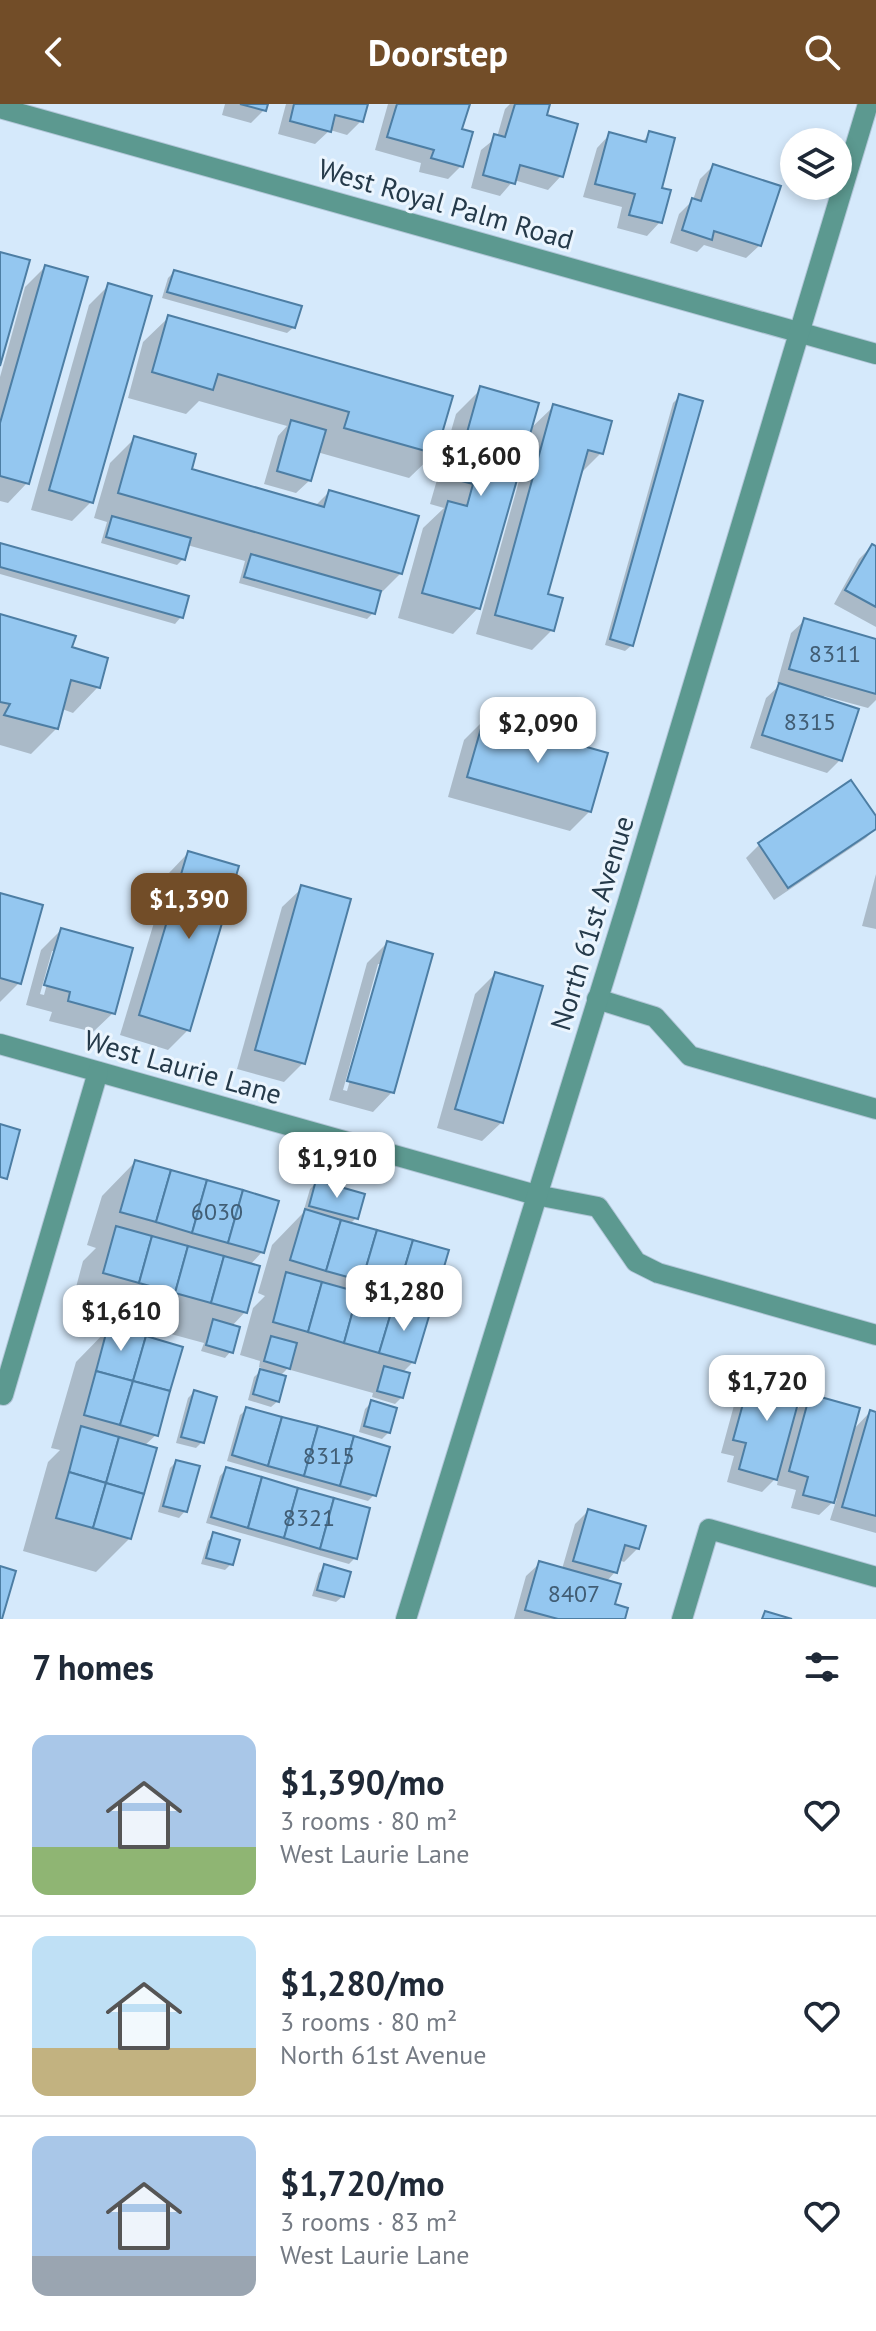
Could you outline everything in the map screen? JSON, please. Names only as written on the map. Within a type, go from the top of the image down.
[{"type":"street","name":"North 61st Avenue","points":[[406,1619],[868,104]]},
{"type":"street","name":"West Royal Palm Road","points":[[0,108],[876,354]]},
{"type":"street","points":[[597,999],[655,1017],[690,1056],[876,1109]]},
{"type":"street","name":"West Laurie Lane","points":[[0,1044],[536,1195],[598,1207],[636,1262],[658,1273],[876,1335]]},
{"type":"street","points":[[3,1395],[98,1072]]},
{"type":"street","points":[[682,1619],[709,1529],[876,1577]]},
{"type":"building","points":[[240,104],[268,104],[266,111]]},
{"type":"building","points":[[294,104],[368,104],[363,122],[335,115],[331,132],[290,121]]},
{"type":"building","points":[[397,104],[470,104],[462,129],[473,132],[463,167],[431,158],[434,150],[387,137]]},
{"type":"building","points":[[515,104],[550,104],[547,115],[578,124],[563,177],[520,165],[515,184],[483,175],[494,134],[505,137]]},
{"type":"building","points":[[649,131],[675,138],[662,188],[671,190],[662,223],[629,215],[635,194],[595,184],[609,132],[646,142]]},
{"type":"building","points":[[713,164],[780,186],[761,246],[714,231],[712,240],[682,230],[692,198],[701,201]]},
{"type":"building","points":[[0,252],[30,260],[0,366]]},
{"type":"building","points":[[45,265],[88,277],[29,484],[0,476],[0,423]]},
{"type":"building","points":[[174,270],[302,306],[295,328],[167,292]]},
{"type":"building","points":[[108,283],[152,296],[93,503],[49,490]]},
{"type":"building","points":[[168,315],[453,396],[436,454],[344,428],[349,412],[218,374],[213,390],[152,372]]},
{"type":"building","points":[[480,386],[539,403],[480,609],[422,593],[448,501],[467,506],[473,484],[454,479]]},
{"type":"building","points":[[679,394],[703,401],[633,646],[610,639]]},
{"type":"building","points":[[553,404],[612,421],[603,454],[588,450],[548,594],[563,598],[554,631],[495,615]]},
{"type":"building","points":[[291,420],[326,430],[311,481],[277,471]]},
{"type":"building","points":[[134,436],[196,454],[192,469],[324,507],[329,490],[419,516],[402,574],[118,493]]},
{"type":"building","points":[[112,516],[191,538],[185,560],[106,537]]},
{"type":"building","points":[[0,543],[189,596],[183,618],[0,567]]},
{"type":"building","points":[[872,544],[876,546],[876,607],[845,590]]},
{"type":"building","points":[[251,554],[381,591],[375,614],[244,577]]},
{"type":"building","points":[[0,614],[76,636],[72,647],[108,658],[100,688],[71,680],[58,729],[4,715],[10,704],[0,702]]},
{"type":"building","points":[[804,618],[876,639],[876,694],[789,669]]},
{"type":"building","points":[[779,683],[859,709],[842,761],[762,735]]},
{"type":"building","points":[[484,718],[608,753],[591,812],[467,777]]},
{"type":"building","points":[[851,780],[876,816],[876,829],[788,888],[758,843]]},
{"type":"building","points":[[188,851],[239,866],[190,1031],[139,1015]]},
{"type":"building","points":[[301,885],[351,899],[305,1064],[255,1050]]},
{"type":"building","points":[[0,893],[43,905],[21,984],[0,978]]},
{"type":"building","points":[[61,928],[133,948],[115,1014],[68,1001],[70,992],[44,985]]},
{"type":"building","points":[[387,941],[433,954],[394,1093],[347,1081]]},
{"type":"building","points":[[495,972],[543,986],[503,1123],[455,1109]]},
{"type":"building","points":[[0,1124],[20,1130],[7,1179],[0,1177]]},
{"type":"building","points":[[135,1160],[171,1170],[156,1222],[120,1212]]},
{"type":"building","points":[[171,1170],[207,1180],[192,1233],[156,1222]]},
{"type":"building","points":[[207,1180],[243,1190],[228,1243],[192,1233]]},
{"type":"building","points":[[316,1180],[365,1194],[358,1219],[309,1206]]},
{"type":"building","points":[[243,1190],[279,1201],[264,1253],[228,1243]]},
{"type":"building","points":[[305,1209],[341,1220],[326,1271],[290,1260]]},
{"type":"building","points":[[341,1220],[377,1230],[362,1281],[326,1271]]},
{"type":"building","points":[[116,1226],[152,1236],[139,1283],[103,1273]]},
{"type":"building","points":[[377,1230],[413,1240],[398,1290],[362,1281]]},
{"type":"building","points":[[152,1236],[188,1246],[175,1293],[139,1283]]},
{"type":"building","points":[[413,1240],[449,1250],[434,1301],[398,1290]]},
{"type":"building","points":[[188,1246],[224,1256],[211,1303],[175,1293]]},
{"type":"building","points":[[224,1256],[260,1266],[247,1313],[211,1303]]},
{"type":"building","points":[[286,1272],[322,1282],[308,1332],[273,1322]]},
{"type":"building","points":[[322,1282],[358,1292],[344,1343],[308,1332]]},
{"type":"building","points":[[101,1288],[128,1296],[121,1321],[94,1314]]},
{"type":"building","points":[[358,1292],[394,1303],[379,1353],[344,1343]]},
{"type":"building","points":[[394,1303],[430,1313],[415,1363],[379,1353]]},
{"type":"building","points":[[213,1319],[240,1327],[233,1353],[206,1345]]},
{"type":"building","points":[[108,1326],[146,1336],[133,1381],[96,1371]]},
{"type":"building","points":[[146,1336],[183,1347],[170,1391],[133,1381]]},
{"type":"building","points":[[271,1336],[297,1343],[290,1369],[264,1361]]},
{"type":"building","points":[[384,1366],[410,1373],[403,1398],[377,1391]]},
{"type":"building","points":[[260,1369],[286,1376],[279,1402],[253,1394]]},
{"type":"building","points":[[96,1371],[133,1381],[120,1425],[84,1415]]},
{"type":"building","points":[[752,1371],[803,1385],[777,1480],[739,1469],[746,1443],[733,1440]]},
{"type":"building","points":[[133,1381],[170,1391],[158,1436],[120,1425]]},
{"type":"building","points":[[194,1390],[217,1397],[204,1443],[181,1437]]},
{"type":"building","points":[[810,1394],[860,1408],[834,1503],[803,1495],[808,1477],[789,1471]]},
{"type":"building","points":[[371,1400],[397,1408],[390,1433],[364,1426]]},
{"type":"building","points":[[246,1407],[282,1417],[268,1466],[232,1455]]},
{"type":"building","points":[[870,1410],[876,1412],[876,1516],[842,1507]]},
{"type":"building","points":[[282,1417],[318,1426],[304,1476],[268,1466]]},
{"type":"building","points":[[81,1426],[119,1437],[106,1483],[69,1472]]},
{"type":"building","points":[[318,1426],[354,1436],[340,1486],[304,1476]]},
{"type":"building","points":[[354,1436],[390,1447],[376,1496],[340,1486]]},
{"type":"building","points":[[119,1437],[157,1448],[144,1494],[106,1483]]},
{"type":"building","points":[[176,1460],[200,1466],[187,1512],[163,1506]]},
{"type":"building","points":[[226,1467],[262,1477],[248,1528],[211,1517]]},
{"type":"building","points":[[69,1472],[106,1483],[93,1528],[56,1518]]},
{"type":"building","points":[[262,1477],[298,1488],[284,1538],[248,1528]]},
{"type":"building","points":[[106,1483],[144,1494],[131,1539],[93,1528]]},
{"type":"building","points":[[298,1488],[334,1498],[320,1549],[284,1538]]},
{"type":"building","points":[[334,1498],[370,1508],[357,1559],[320,1549]]},
{"type":"building","points":[[588,1509],[646,1526],[639,1549],[625,1545],[617,1573],[573,1561]]},
{"type":"building","points":[[213,1532],[240,1540],[233,1565],[206,1558]]},
{"type":"building","points":[[539,1561],[621,1584],[615,1604],[628,1608],[625,1619],[558,1619],[525,1610]]},
{"type":"building","points":[[324,1564],[351,1572],[344,1597],[317,1590]]},
{"type":"building","points":[[0,1566],[16,1571],[2,1619],[0,1619]]},
{"type":"building","points":[[765,1611],[792,1619],[762,1619]]}]
